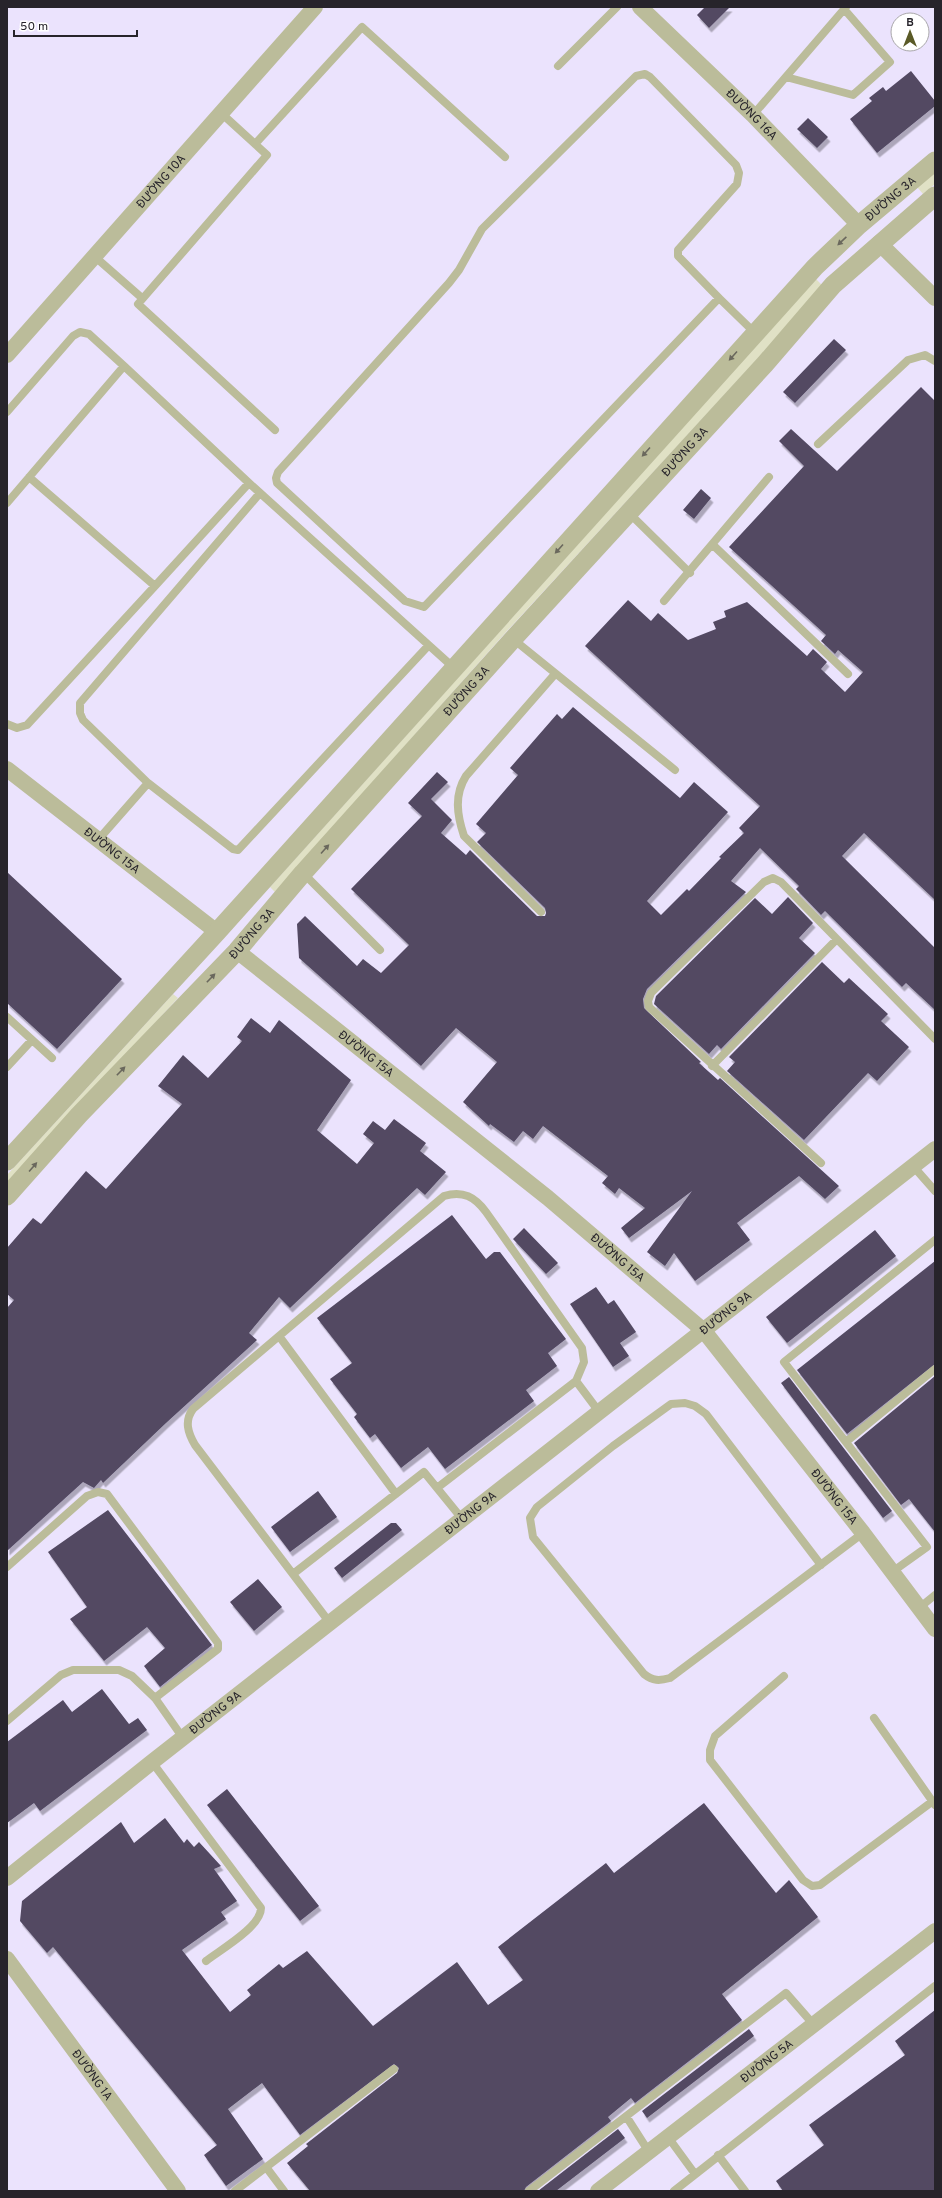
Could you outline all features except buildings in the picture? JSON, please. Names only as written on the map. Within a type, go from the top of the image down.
[{"type":"street","name":"ĐƯỜNG 10A","points":[[7,355],[315,7]]},
{"type":"street","name":"ĐƯỜNG 16A","points":[[640,7],[754,115],[860,225]]},
{"type":"street","name":"ĐƯỜNG 3A","points":[[7,1161],[217,932],[754,332],[815,267],[860,225],[935,161]]},
{"type":"street","name":"ĐƯỜNG 3A","points":[[7,1196],[79,1115],[237,951],[303,873],[513,639],[765,364],[833,284],[935,196]]},
{"type":"street","points":[[860,225],[935,298]]},
{"type":"street","name":"ĐƯỜNG 15A","points":[[7,769],[217,932]]},
{"type":"street","points":[[217,932],[237,951]]},
{"type":"street","name":"ĐƯỜNG 15A","points":[[237,951],[548,1198],[704,1331],[863,1533],[935,1629]]},
{"type":"street","name":"ĐƯỜNG 9A","points":[[7,1878],[152,1762],[600,1413],[935,1149]]},
{"type":"street","name":"ĐƯỜNG 5A","points":[[598,2191],[935,1931]]},
{"type":"street","name":"ĐƯỜNG 1A","points":[[7,1959],[178,2191]]},
{"type":"lane","points":[[558,66],[617,7]]},
{"type":"lane","points":[[754,115],[786,76],[845,8],[890,62],[853,95],[786,76]]},
{"type":"lane","points":[[255,144],[362,27],[505,157]]},
{"type":"lane","points":[[719,298],[424,607],[405,601],[277,483],[276,478],[278,472],[449,283],[459,270],[482,229],[636,76],[645,74],[650,76],[736,165],[739,173],[737,184],[678,250],[678,256],[754,332]]},
{"type":"lane","points":[[221,113],[267,155],[138,304],[275,430]]},
{"type":"lane","points":[[94,256],[142,298]]},
{"type":"lane","points":[[7,412],[73,336],[80,332],[89,334],[249,483],[453,667]]},
{"type":"lane","points":[[818,444],[908,360],[925,355],[935,361]]},
{"type":"lane","points":[[7,503],[124,366]]},
{"type":"lane","points":[[29,477],[155,586]]},
{"type":"lane","points":[[664,601],[713,545],[769,477]]},
{"type":"lane","points":[[7,724],[17,728],[27,725],[249,483]]},
{"type":"lane","points":[[260,493],[80,703],[82,720],[148,783],[233,849],[238,850],[428,646]]},
{"type":"lane","points":[[628,513],[690,572]]},
{"type":"lane","points":[[713,545],[848,674]]},
{"type":"lane","points":[[513,639],[675,770]]},
{"type":"lane","points":[[541,912],[464,836],[460,825],[457,798],[458,787],[466,776],[555,674]]},
{"type":"lane","points":[[98,840],[148,783]]},
{"type":"lane","points":[[303,873],[380,950]]},
{"type":"lane","points":[[821,1163],[712,1066],[649,1007],[648,1000],[652,993],[764,882],[773,878],[781,882],[935,1039]]},
{"type":"lane","points":[[712,1066],[836,939]]},
{"type":"lane","points":[[7,1017],[52,1058]]},
{"type":"lane","points":[[7,1067],[32,1040]]},
{"type":"lane","points":[[913,1166],[935,1191]]},
{"type":"lane","points":[[330,1623],[195,1445],[188,1432],[187,1424],[189,1414],[193,1409],[444,1196],[462,1194],[472,1197],[480,1204],[582,1348],[584,1362],[576,1381],[437,1488]]},
{"type":"lane","points":[[892,1572],[928,1547],[784,1362],[935,1240]]},
{"type":"lane","points":[[279,1336],[396,1494]]},
{"type":"lane","points":[[846,1442],[935,1369]]},
{"type":"lane","points":[[576,1381],[600,1413]]},
{"type":"lane","points":[[821,1565],[706,1414],[695,1406],[685,1403],[671,1404],[638,1428],[537,1507],[530,1518],[533,1537],[644,1674],[651,1679],[658,1681],[670,1678],[821,1565],[863,1533]]},
{"type":"lane","points":[[293,1574],[424,1472],[463,1520]]},
{"type":"lane","points":[[7,1566],[87,1496],[98,1492],[107,1494],[218,1643],[218,1649],[155,1698]]},
{"type":"lane","points":[[919,1608],[935,1595]]},
{"type":"lane","points":[[7,1721],[62,1675],[73,1670],[120,1670],[132,1676],[155,1698],[183,1738]]},
{"type":"lane","points":[[784,1676],[715,1736],[710,1750],[710,1760],[803,1880],[812,1886],[820,1885],[934,1803],[874,1718]]},
{"type":"lane","points":[[152,1762],[261,1908],[261,1914],[255,1924],[206,1961]]},
{"type":"lane","points":[[676,2190],[935,1986]]},
{"type":"lane","points":[[529,2191],[786,1992],[814,2025]]},
{"type":"lane","points":[[235,2191],[394,2069]]},
{"type":"lane","points":[[626,2116],[649,2152]]},
{"type":"lane","points":[[668,2137],[695,2174]]},
{"type":"lane","points":[[718,2156],[745,2191]]},
{"type":"lane","points":[[266,2167],[284,2191]]},
{"type":"shaded area","points":[[7,7],[935,7],[935,2191],[7,2191]]},
{"type":"green space","points":[[935,173],[935,184],[923,194],[917,187]]},
{"type":"green space","points":[[816,279],[822,285],[762,354],[507,631],[275,892],[270,887]]},
{"type":"green space","points":[[173,994],[178,998],[7,1184],[7,1175]]}]
